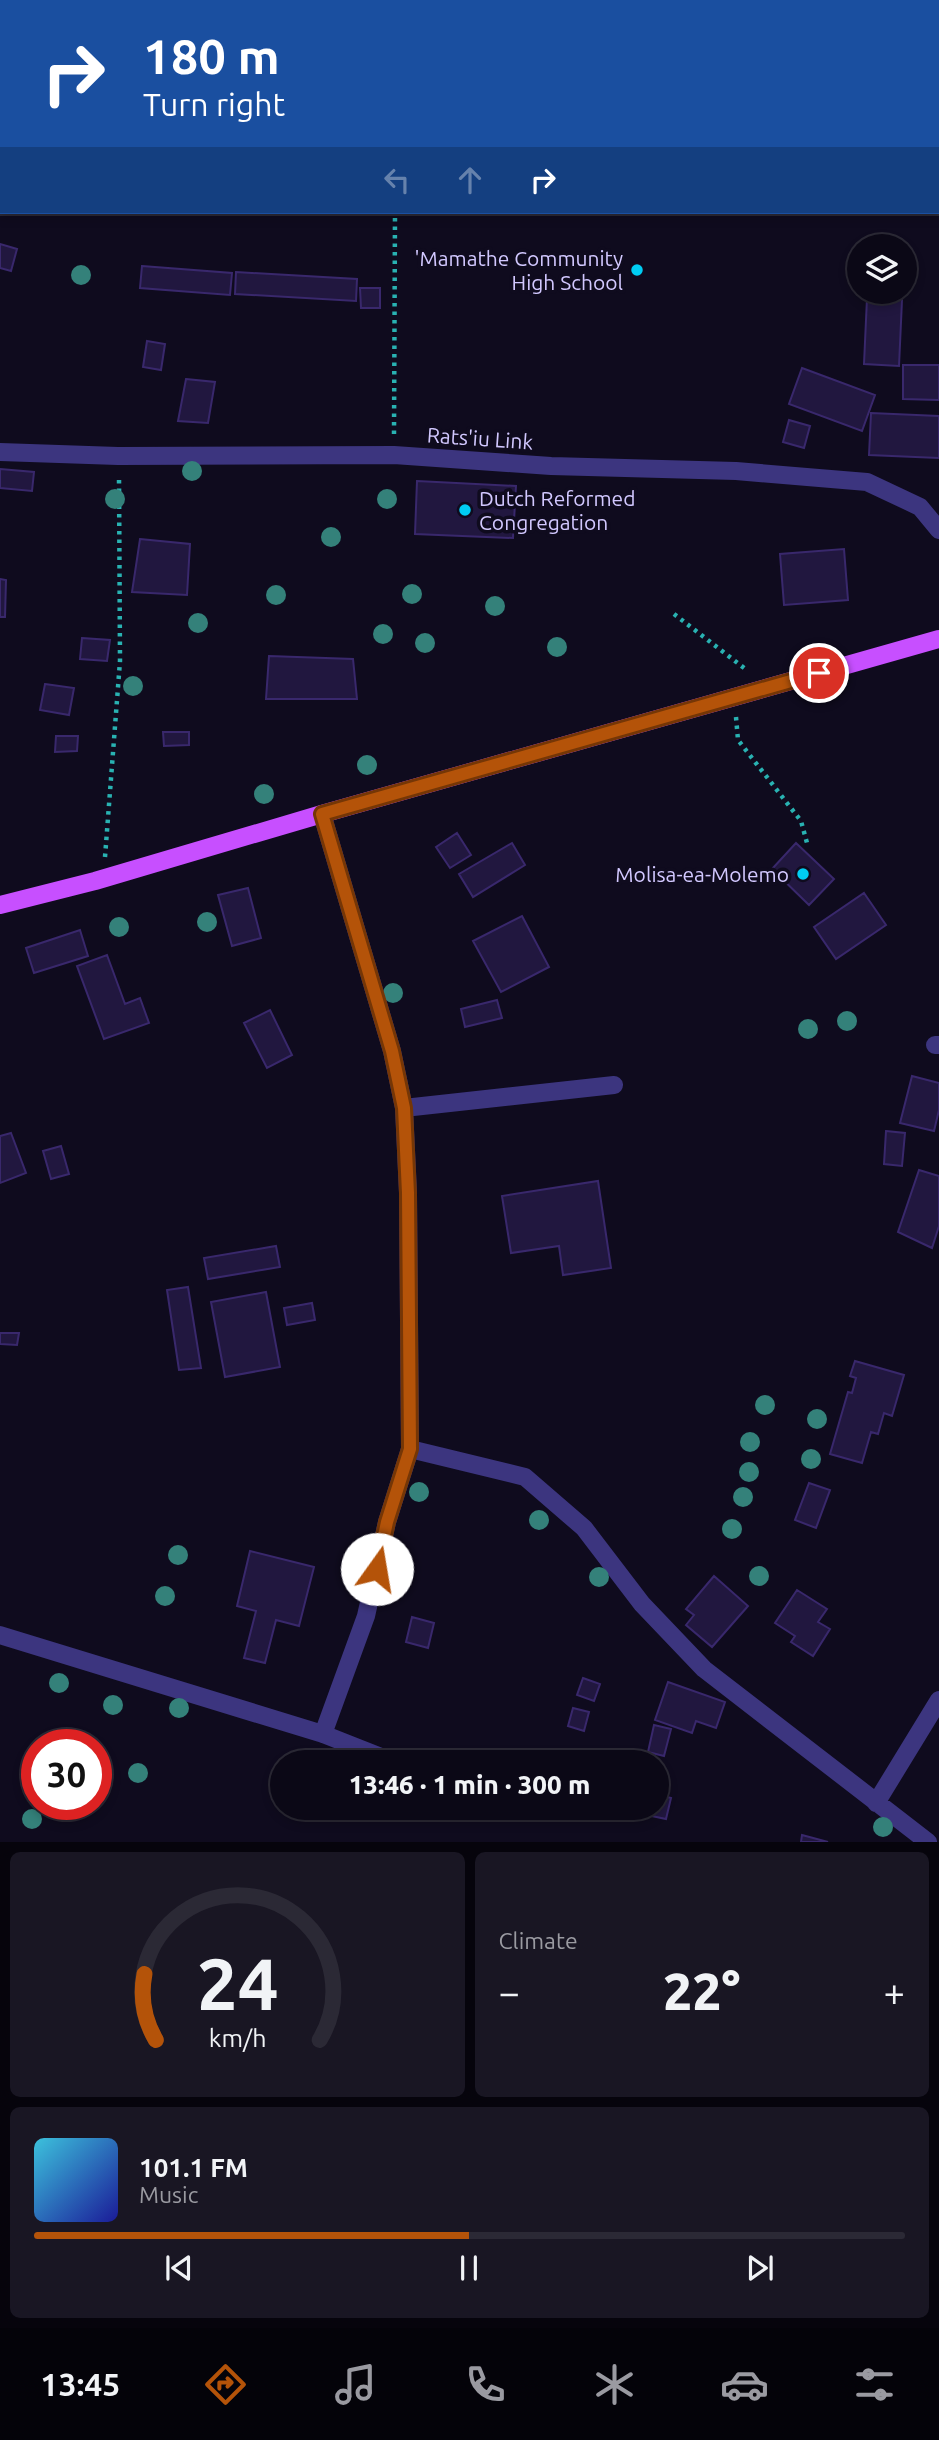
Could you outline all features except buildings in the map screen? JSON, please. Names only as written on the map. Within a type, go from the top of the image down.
[{"type":"main road","points":[[0,905],[106,878],[939,639]]},
{"type":"street","name":"Rats'iu Link","points":[[0,452],[118,456],[394,455],[551,466],[736,471],[867,482],[920,507],[939,530]]},
{"type":"street","points":[[322,814],[392,1051],[404,1108],[408,1193],[410,1449],[387,1522],[366,1616],[323,1734]]},
{"type":"street","points":[[404,1108],[614,1085]]},
{"type":"street","points":[[410,1449],[525,1477],[584,1528],[642,1604],[704,1670],[928,1842]]},
{"type":"street","points":[[0,1635],[323,1734],[364,1750]]},
{"type":"street","points":[[876,1803],[939,1700]]},
{"type":"path","points":[[394,455],[395,214]]},
{"type":"path","points":[[106,878],[120,661],[118,456]]},
{"type":"path","points":[[674,614],[768,687]]},
{"type":"path","points":[[734,699],[738,740],[801,821],[807,843]]},
{"type":"place","name":"'Mamathe Community High School","points":[[637,270]]},
{"type":"place","name":"Dutch Reformed Congregation","points":[[465,510]]},
{"type":"place","name":"Molisa-ea-Molemo","points":[[803,874]]},
{"type":"route","points":[[377,1569],[387,1522],[410,1449],[408,1193],[404,1108],[392,1051],[351,904],[322,814],[819,673]]}]
